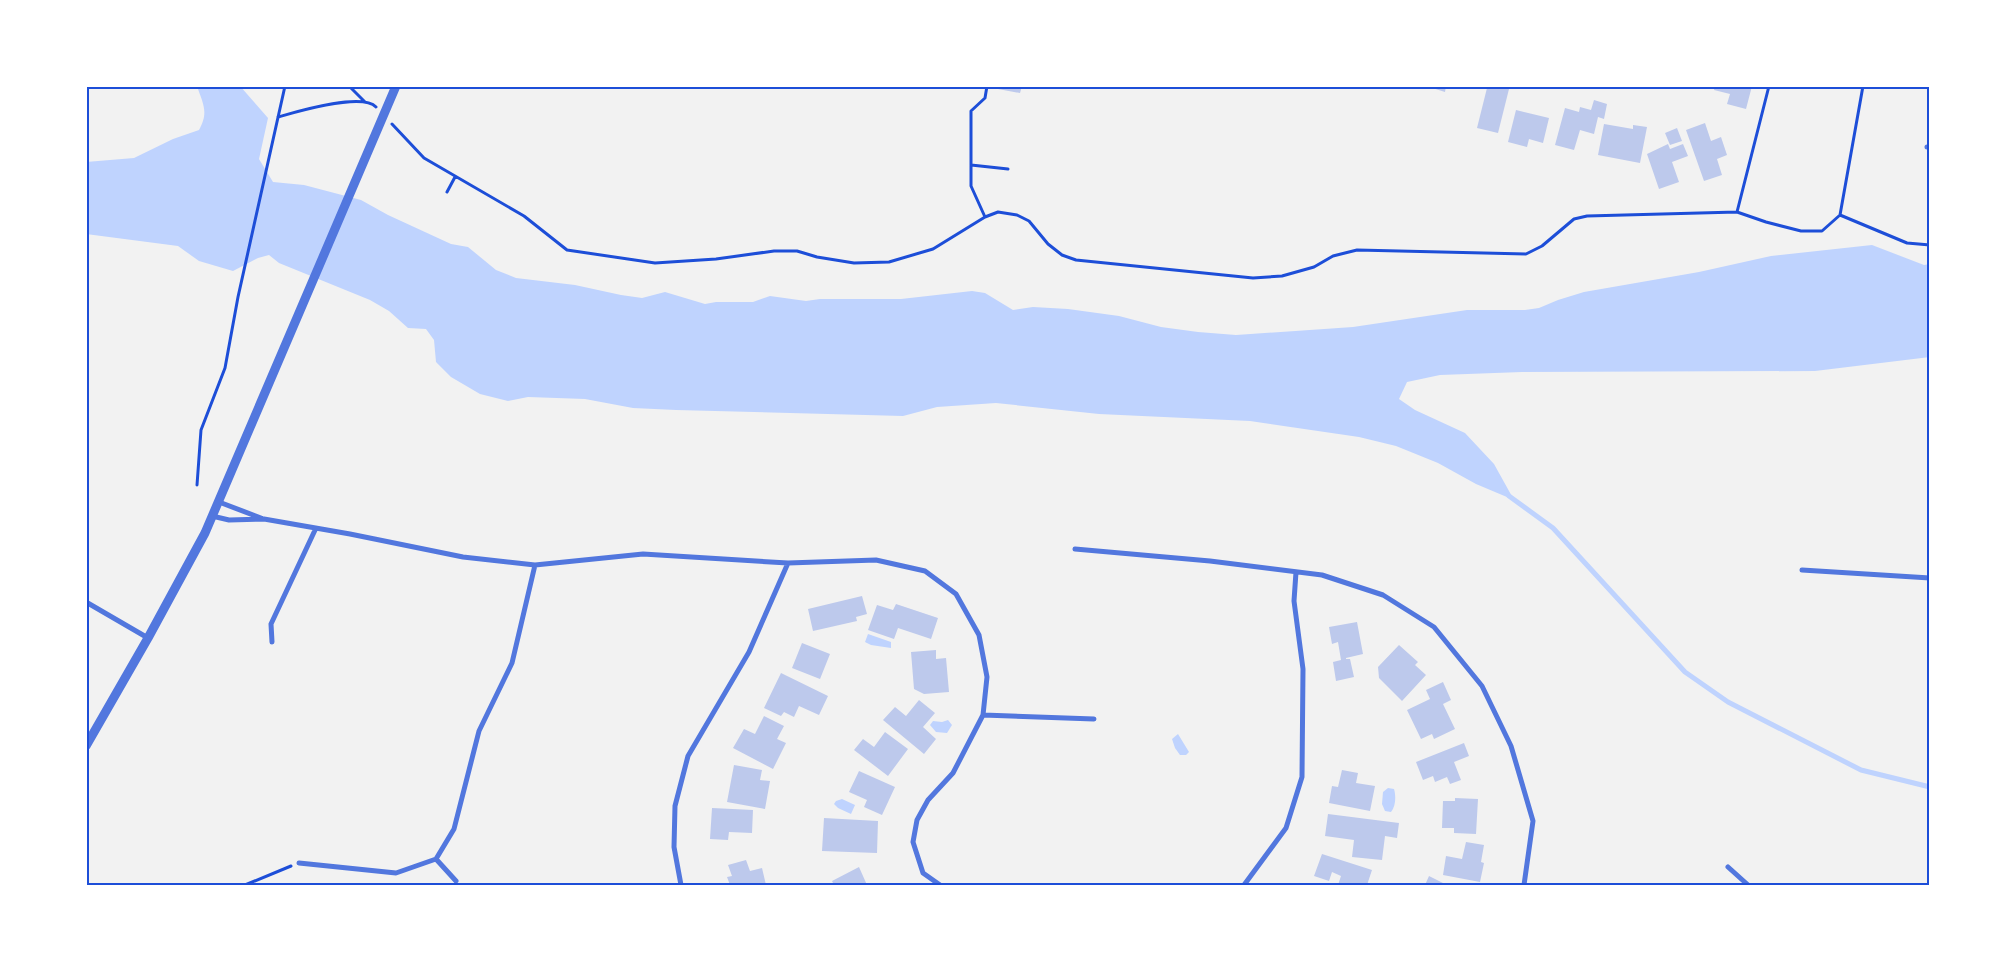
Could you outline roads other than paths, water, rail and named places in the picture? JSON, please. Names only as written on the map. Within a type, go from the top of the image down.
[{"type":"street","points":[[86,746],[148,638],[219,502],[396,86]]},
{"type":"street","points":[[219,502],[264,520]]},
{"type":"street","points":[[212,516],[229,520],[264,520],[316,528],[463,558],[535,565],[643,554],[788,563],[876,560],[926,570],[956,594],[979,634],[987,677],[983,715],[953,773],[928,800],[917,820],[913,842],[923,873],[940,885]]},
{"type":"street","points":[[272,642],[271,624],[316,528]]},
{"type":"street","points":[[1074,549],[1210,561],[1322,575],[1383,595],[1434,627],[1482,686],[1511,746],[1533,821],[1524,885]]},
{"type":"street","points":[[680,885],[674,847],[676,806],[688,756],[748,652],[788,563]]},
{"type":"street","points":[[299,863],[396,873],[436,859],[454,829],[479,732],[512,663],[535,565]]},
{"type":"street","points":[[1802,570],[1930,578]]},
{"type":"street","points":[[1244,885],[1286,828],[1302,777],[1303,670],[1294,601],[1296,572]]},
{"type":"street","points":[[86,602],[148,638]]},
{"type":"street","points":[[983,715],[1094,719]]},
{"type":"street","points":[[436,859],[456,881]]},
{"type":"street","points":[[1728,867],[1748,885]]},
{"type":"water","points":[[197,86],[240,86],[268,118],[259,159],[273,182],[304,185],[361,200],[388,215],[451,244],[468,247],[496,270],[516,278],[575,285],[621,295],[642,298],[665,292],[705,304],[716,302],[753,302],[770,296],[806,301],[820,299],[901,299],[972,291],[985,293],[1013,310],[1033,307],[1068,309],[1119,316],[1161,327],[1236,335],[1353,327],[1467,310],[1525,310],[1539,308],[1584,292],[1699,272],[1771,256],[1872,245],[1924,265],[1930,264],[1930,357],[1815,371],[1522,372],[1440,375],[1407,382],[1399,399],[1415,410],[1465,433],[1494,464],[1514,500],[1476,484],[1438,463],[1396,446],[1359,437],[1250,421],[1099,414],[996,403],[937,407],[903,416],[633,408],[585,399],[528,397],[508,401],[480,394],[451,377],[436,362],[434,340],[426,329],[408,328],[389,311],[370,300],[279,263],[269,255],[258,258],[233,271],[199,261],[178,246],[86,234],[86,162],[134,158],[173,139],[199,130],[204,113],[203,103]]},
{"type":"water","points":[[868,634],[891,642],[891,648],[871,645],[865,642]]},
{"type":"water","points":[[948,720],[952,725],[947,733],[936,732],[930,725],[933,721],[942,722]]},
{"type":"water","points":[[1178,734],[1189,752],[1186,755],[1180,755],[1175,748],[1172,739]]},
{"type":"water","points":[[1388,788],[1394,789],[1395,795],[1395,804],[1391,812],[1385,811],[1382,804],[1383,792]]},
{"type":"water","points":[[842,799],[855,805],[851,814],[834,804]]},
{"type":"waterway","points":[[1509,496],[1553,528],[1685,672],[1728,702],[1861,770],[1930,787]]}]
